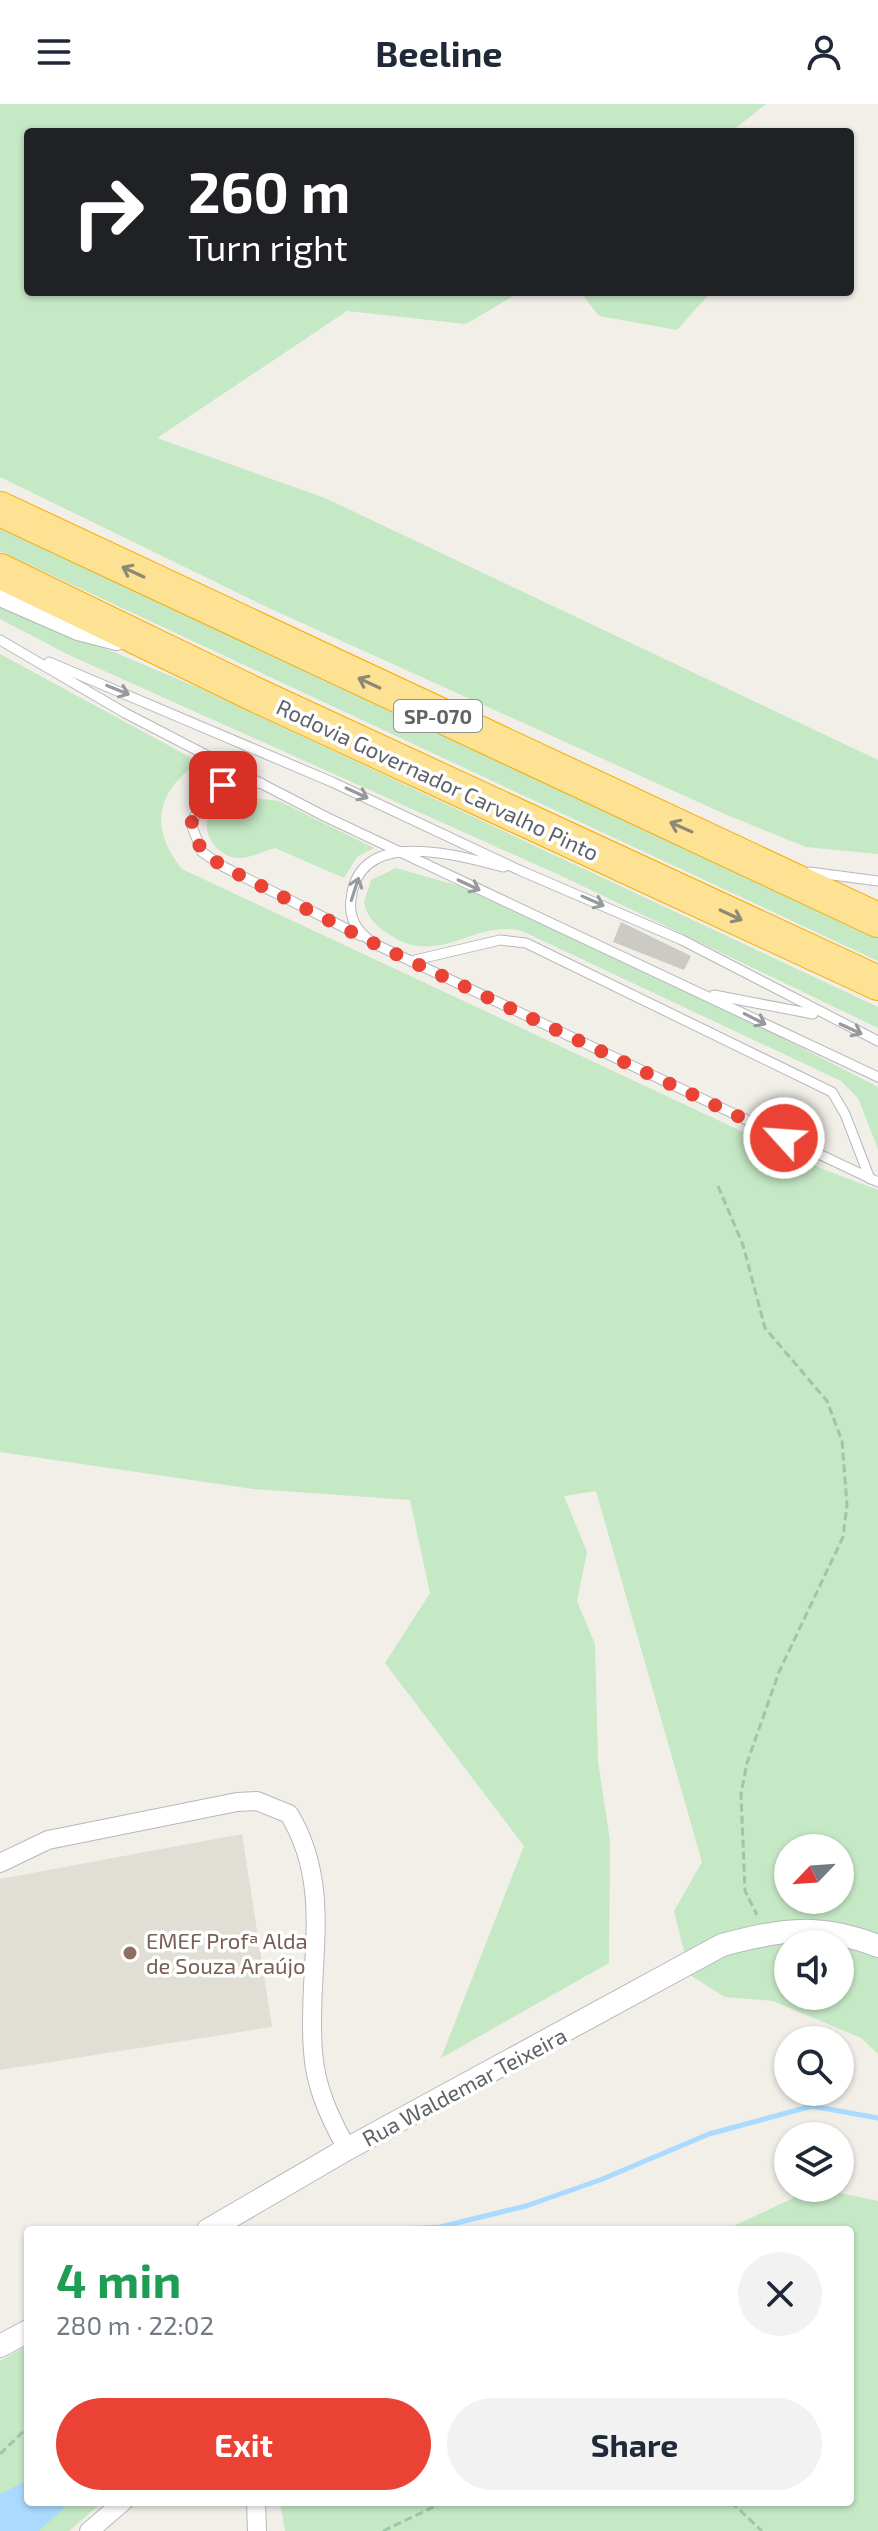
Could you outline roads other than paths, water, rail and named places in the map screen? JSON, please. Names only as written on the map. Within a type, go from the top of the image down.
[{"type":"highway","name":"SP-070","points":[[0,509],[590,788],[735,851],[878,920]]},
{"type":"highway","name":"Rodovia Governador Carvalho Pinto","points":[[0,571],[174,656],[878,983]]},
{"type":"street","points":[[0,597],[78,631],[174,656]]},
{"type":"street","points":[[0,1863],[48,1840],[237,1802],[257,1801],[289,1814],[305,1847],[315,1886],[318,1928],[313,2051],[318,2087],[347,2149]]},
{"type":"street","name":"Rua Waldemar Teixeira","points":[[215,2226],[347,2149],[722,1945],[766,1933],[810,1929],[836,1932],[878,1946]]},
{"type":"street","points":[[0,2346],[24,2333]]},
{"type":"street","points":[[89,2531],[118,2506]]},
{"type":"street","points":[[256,2506],[257,2531]]},
{"type":"lane","points":[[0,640],[125,713],[262,783],[878,1077]]},
{"type":"lane","points":[[19,651],[332,782],[519,870],[682,940],[878,1041]]},
{"type":"lane","points":[[262,783],[223,785],[203,798],[191,824],[202,852],[224,867],[411,961],[874,1181]]},
{"type":"lane","points":[[361,936],[350,909],[352,888],[365,866],[399,851],[437,851],[519,870]]},
{"type":"lane","points":[[735,851],[791,866]]},
{"type":"lane","points":[[804,870],[878,881]]},
{"type":"lane","points":[[411,961],[500,940],[526,943],[832,1092],[874,1181]]},
{"type":"lane","points":[[703,993],[825,1016]]},
{"type":"water","points":[[24,2482],[24,2506],[66,2506],[39,2531],[0,2531],[0,2494]]},
{"type":"waterway","points":[[444,2226],[526,2206],[600,2180],[709,2134],[812,2106],[878,2118]]},
{"type":"place","name":"EMEF Profª Alda de Souza Araújo","points":[[130,1953]]}]
